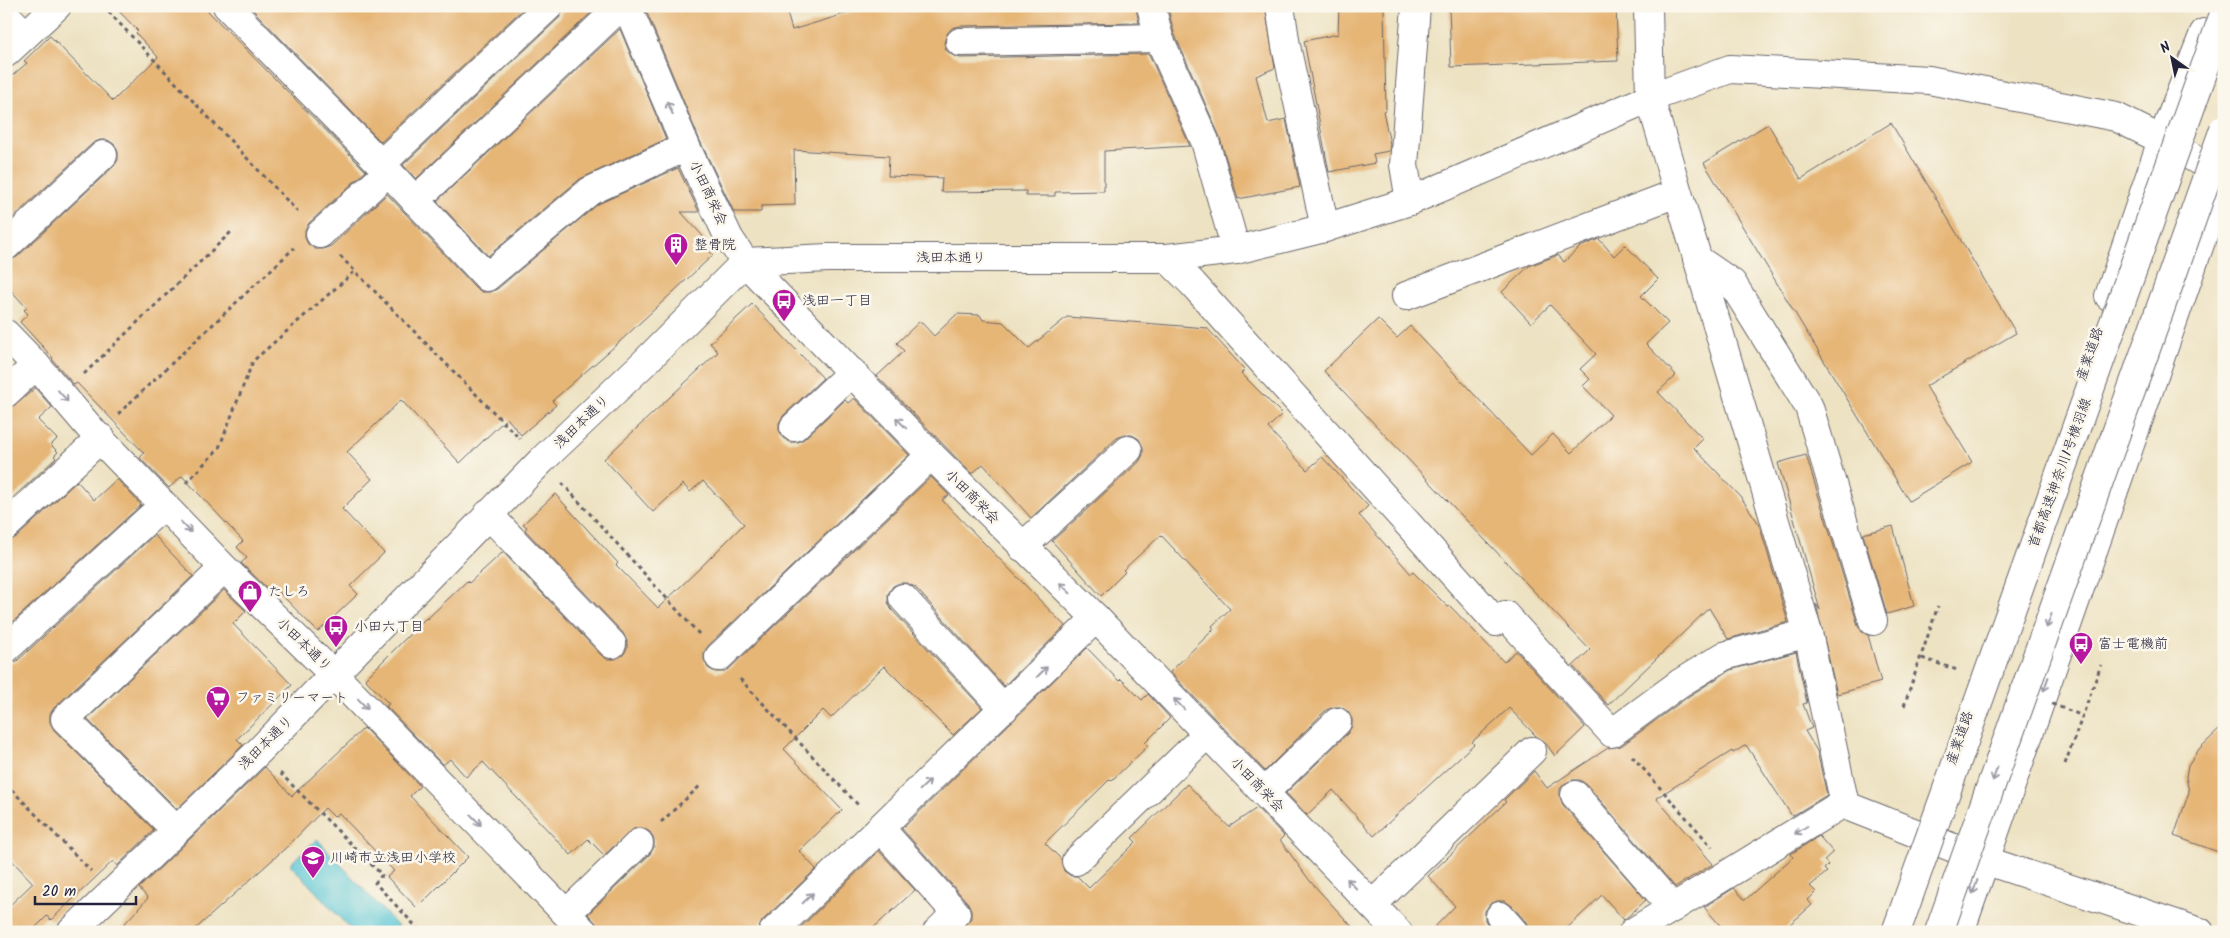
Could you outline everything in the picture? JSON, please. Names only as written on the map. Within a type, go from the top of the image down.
[{"type":"main road","points":[[6,15],[16,44],[57,6]]},
{"type":"main road","points":[[227,6],[385,168],[487,277],[590,191],[686,147]]},
{"type":"main road","points":[[317,232],[385,168],[549,6]]},
{"type":"main road","points":[[415,201],[621,6]]},
{"type":"main road","name":"小田商栄会","points":[[627,6],[686,147],[729,238],[745,262],[930,455],[1096,618],[1398,932]]},
{"type":"main road","points":[[1151,6],[1159,38],[1205,141],[1236,250]]},
{"type":"main road","points":[[1280,6],[1286,46],[1325,228]]},
{"type":"main road","points":[[1410,201],[1404,165],[1416,6]]},
{"type":"main road","points":[[1648,6],[1650,98],[1808,633],[1843,804]]},
{"type":"main road","name":"産業道路","points":[[1894,932],[2162,140],[2214,6]]},
{"type":"main road","name":"首都高速神奈川1号横羽線","points":[[1894,932],[2224,14]]},
{"type":"main road","points":[[960,42],[1159,38]]},
{"type":"main road","name":"浅田本通り","points":[[71,932],[258,751],[488,514],[745,262],[828,258],[1168,258],[1236,250],[1325,228],[1410,201],[1650,98],[1730,69],[1929,80],[2116,117],[2162,140],[2224,175]]},
{"type":"main road","points":[[1939,932],[2224,130]]},
{"type":"main road","points":[[6,246],[103,155]]},
{"type":"main road","points":[[1960,932],[1976,857],[2224,175]]},
{"type":"main road","points":[[1406,296],[1677,193]]},
{"type":"main road","points":[[1168,258],[1194,284],[1496,622],[1504,615],[1612,733],[1680,683],[1724,656],[1808,633]]},
{"type":"main road","points":[[1697,259],[1732,283],[1808,407],[1873,621]]},
{"type":"main road","name":"小田本通り","points":[[6,334],[36,365],[98,436],[224,568],[333,674],[575,923]]},
{"type":"main road","points":[[6,393],[36,365]]},
{"type":"main road","points":[[794,427],[852,372]]},
{"type":"main road","points":[[6,526],[98,436]]},
{"type":"main road","points":[[1022,547],[1128,450]]},
{"type":"main road","points":[[719,657],[930,455]]},
{"type":"main road","points":[[6,649],[164,505]]},
{"type":"main road","points":[[488,514],[612,644]]},
{"type":"main road","points":[[176,830],[65,718],[224,568]]},
{"type":"main road","points":[[903,598],[1004,709]]},
{"type":"main road","points":[[773,932],[1096,618]]},
{"type":"main road","points":[[1265,792],[1337,722]]},
{"type":"main road","points":[[1076,862],[1207,734]]},
{"type":"main road","points":[[1372,905],[1532,751]]},
{"type":"main road","points":[[1574,795],[1673,908]]},
{"type":"main road","points":[[1843,804],[1976,857],[2159,925],[2200,932]]},
{"type":"main road","points":[[1633,932],[1843,804]]},
{"type":"main road","points":[[880,828],[956,913],[937,932]]},
{"type":"main road","points":[[575,923],[639,844]]},
{"type":"path","points":[[103,6],[354,272],[542,460],[719,657],[880,828]]},
{"type":"path","points":[[62,395],[232,232]]},
{"type":"path","points":[[98,436],[317,232]]},
{"type":"path","points":[[164,505],[219,448],[253,361],[354,272]]},
{"type":"path","points":[[1904,706],[1938,606]]},
{"type":"path","points":[[2065,764],[2101,664]]},
{"type":"path","points":[[1612,733],[1734,871]]},
{"type":"path","points":[[258,751],[382,874],[375,883],[421,932]]},
{"type":"path","points":[[6,784],[112,893]]},
{"type":"path","points":[[639,844],[702,784]]},
{"type":"water","points":[[317,839],[403,932],[353,932],[290,864]]},
{"type":"building","points":[[114,6],[203,6],[366,171],[309,223],[305,230],[305,238],[308,244],[315,249],[331,246],[387,194],[476,288],[482,292],[490,292],[497,289],[598,204],[678,168],[699,212],[681,212],[709,243],[705,246],[713,255],[615,346],[552,401],[556,405],[521,435],[507,418],[460,463],[401,400],[347,452],[372,479],[342,509],[384,553],[350,586],[358,594],[318,632],[273,586],[269,590],[241,563],[247,558],[237,547],[243,541],[182,476],[169,488],[140,458],[144,453],[77,383],[74,385],[53,358],[20,322],[28,314],[24,310],[27,308],[6,285],[6,261],[17,257],[114,166],[118,160],[118,152],[115,145],[108,140],[100,140],[93,143],[6,224],[6,81],[27,63],[24,61],[50,36],[113,101],[158,57],[136,33],[138,31]]},
{"type":"building","points":[[256,6],[526,6],[381,142],[253,10]]},
{"type":"building","points":[[564,6],[598,6],[416,179],[403,165],[560,17]]},
{"type":"building","points":[[644,6],[785,6],[792,30],[851,12],[850,6],[1134,6],[1139,23],[960,26],[952,28],[947,34],[944,43],[946,50],[960,58],[1149,54],[1190,146],[1104,151],[1104,191],[1055,192],[1055,196],[1026,196],[1026,191],[941,192],[942,178],[888,176],[889,156],[794,150],[795,205],[761,206],[761,212],[734,212],[700,141]]},
{"type":"building","points":[[1228,6],[1265,6],[1275,68],[1256,76],[1268,123],[1286,119],[1300,187],[1238,199],[1219,135],[1174,33],[1168,8],[1226,9]]},
{"type":"building","points":[[1339,6],[1384,6],[1386,110],[1383,111],[1390,144],[1389,151],[1373,154],[1375,163],[1329,172],[1304,41],[1338,34]]},
{"type":"building","points":[[1449,6],[1616,6],[1618,61],[1451,67]]},
{"type":"building","points":[[620,29],[666,139],[580,179],[488,256],[437,201]]},
{"type":"building","points":[[1891,123],[2016,333],[1926,386],[1972,462],[1909,501],[1704,163],[1768,124],[1801,179]]},
{"type":"building","points":[[1599,239],[1614,256],[1625,245],[1658,279],[1641,296],[1668,323],[1646,344],[1676,375],[1658,392],[1703,439],[1694,448],[1740,496],[1759,524],[1788,622],[1728,639],[1709,608],[1608,705],[1573,666],[1590,650],[1324,371],[1378,319],[1397,338],[1410,326],[1531,455],[1553,434],[1571,453],[1611,415],[1583,386],[1590,379],[1580,369],[1596,354],[1550,305],[1531,323],[1502,292],[1529,266],[1558,255],[1564,262],[1580,247]]},
{"type":"building","points":[[752,304],[823,378],[783,416],[779,423],[779,430],[783,438],[790,442],[798,442],[804,439],[845,400],[848,403],[854,398],[909,455],[708,646],[704,652],[704,660],[708,668],[715,672],[722,672],[730,668],[931,477],[949,495],[942,500],[1065,626],[1004,686],[915,587],[907,583],[893,586],[888,594],[888,602],[891,609],[982,708],[953,735],[884,666],[831,718],[823,710],[784,749],[842,810],[799,851],[816,869],[762,921],[758,932],[599,932],[595,922],[588,914],[650,854],[654,847],[654,840],[650,832],[643,828],[635,828],[604,855],[588,839],[571,855],[483,762],[466,777],[450,759],[443,765],[386,706],[389,704],[365,679],[426,618],[503,552],[601,655],[607,659],[615,659],[623,655],[627,649],[627,641],[623,633],[525,530],[527,527],[523,524],[555,494],[618,563],[616,565],[658,608],[700,568],[744,524],[703,481],[690,492],[683,484],[653,512],[604,459],[718,352],[710,343]]},
{"type":"building","points":[[957,314],[980,315],[983,320],[1003,322],[1029,348],[1067,317],[1207,328],[1245,370],[1241,373],[1282,414],[1268,428],[1307,470],[1322,457],[1368,506],[1359,515],[1411,574],[1413,572],[1448,607],[1450,606],[1504,662],[1516,651],[1585,727],[1555,756],[1544,741],[1536,736],[1509,708],[1472,742],[1474,744],[1374,836],[1333,790],[1307,815],[1286,793],[1348,733],[1352,726],[1352,719],[1348,712],[1341,707],[1326,710],[1265,771],[1170,672],[1214,629],[1212,626],[1230,609],[1161,535],[1123,570],[1125,572],[1101,596],[1052,541],[1139,462],[1143,455],[1143,447],[1139,439],[1132,435],[1117,438],[1031,518],[983,464],[972,474],[877,376],[904,351],[897,343],[920,321],[934,336]]},
{"type":"building","points":[[35,388],[52,407],[38,420],[57,439],[51,445],[58,452],[54,456],[56,458],[6,504],[6,408],[17,404]]},
{"type":"building","points":[[1806,455],[1858,625],[1862,632],[1868,635],[1881,682],[1837,694],[1816,604],[1820,610],[1778,463]]},
{"type":"building","points":[[117,479],[141,505],[6,628],[6,541],[17,537],[77,481],[94,500]]},
{"type":"building","points":[[1893,526],[1914,606],[1887,614],[1863,534]]},
{"type":"building","points":[[154,535],[193,576],[54,708],[50,714],[50,722],[54,730],[154,830],[117,866],[113,861],[51,920],[47,916],[31,932],[6,932],[6,909],[33,883],[6,854],[6,664],[17,661]]},
{"type":"building","points":[[224,590],[246,611],[233,624],[292,685],[237,739],[243,745],[177,809],[87,719]]},
{"type":"building","points":[[1087,648],[1119,681],[1121,679],[1142,700],[1148,694],[1170,718],[1145,743],[1148,746],[1112,780],[1110,779],[1045,843],[1061,859],[1064,871],[1071,876],[1077,876],[1089,888],[1136,842],[1132,838],[1187,784],[1229,827],[1257,808],[1284,836],[1280,840],[1310,881],[1357,932],[959,932],[971,918],[971,910],[968,903],[902,829]]},
{"type":"building","points":[[1796,652],[1807,703],[1803,704],[1812,728],[1805,731],[1817,751],[1827,795],[1792,816],[1746,745],[1733,753],[1732,751],[1656,798],[1713,864],[1675,887],[1587,785],[1580,780],[1572,780],[1564,784],[1560,789],[1563,805],[1646,900],[1624,920],[1602,895],[1563,932],[1529,932],[1526,922],[1512,906],[1505,901],[1497,901],[1490,904],[1485,911],[1485,920],[1493,932],[1430,932],[1455,906],[1428,876],[1506,802],[1504,800],[1534,771],[1547,788],[1608,748],[1621,746],[1689,696],[1730,670]]},
{"type":"building","points":[[2224,725],[2224,854],[2174,836],[2189,792],[2186,777],[2188,765],[2199,749]]},
{"type":"building","points":[[364,728],[420,786],[410,796],[468,857],[417,908],[387,877],[394,871],[339,813],[334,817],[325,808],[290,844],[192,932],[117,932],[148,898],[139,888],[265,767],[292,796]]},
{"type":"building","points":[[1819,836],[1833,852],[1824,860],[1828,865],[1824,869],[1827,872],[1810,886],[1816,892],[1808,900],[1812,905],[1781,932],[1726,932],[1704,907],[1734,888],[1745,900],[1793,857],[1791,854]]},
{"type":"building","points":[[879,851],[915,890],[869,932],[796,932]]},
{"type":"place","name":"整骨院","points":[[676,266]]},
{"type":"place","name":"浅田一丁目","points":[[784,322]]},
{"type":"place","name":"たしろ","points":[[250,613]]},
{"type":"place","name":"小田六丁目","points":[[336,648]]},
{"type":"place","name":"富士電機前","points":[[2081,665]]},
{"type":"place","name":"ファミリーマート","points":[[218,719]]},
{"type":"place","name":"川崎市立浅田小学校","points":[[313,879]]}]
